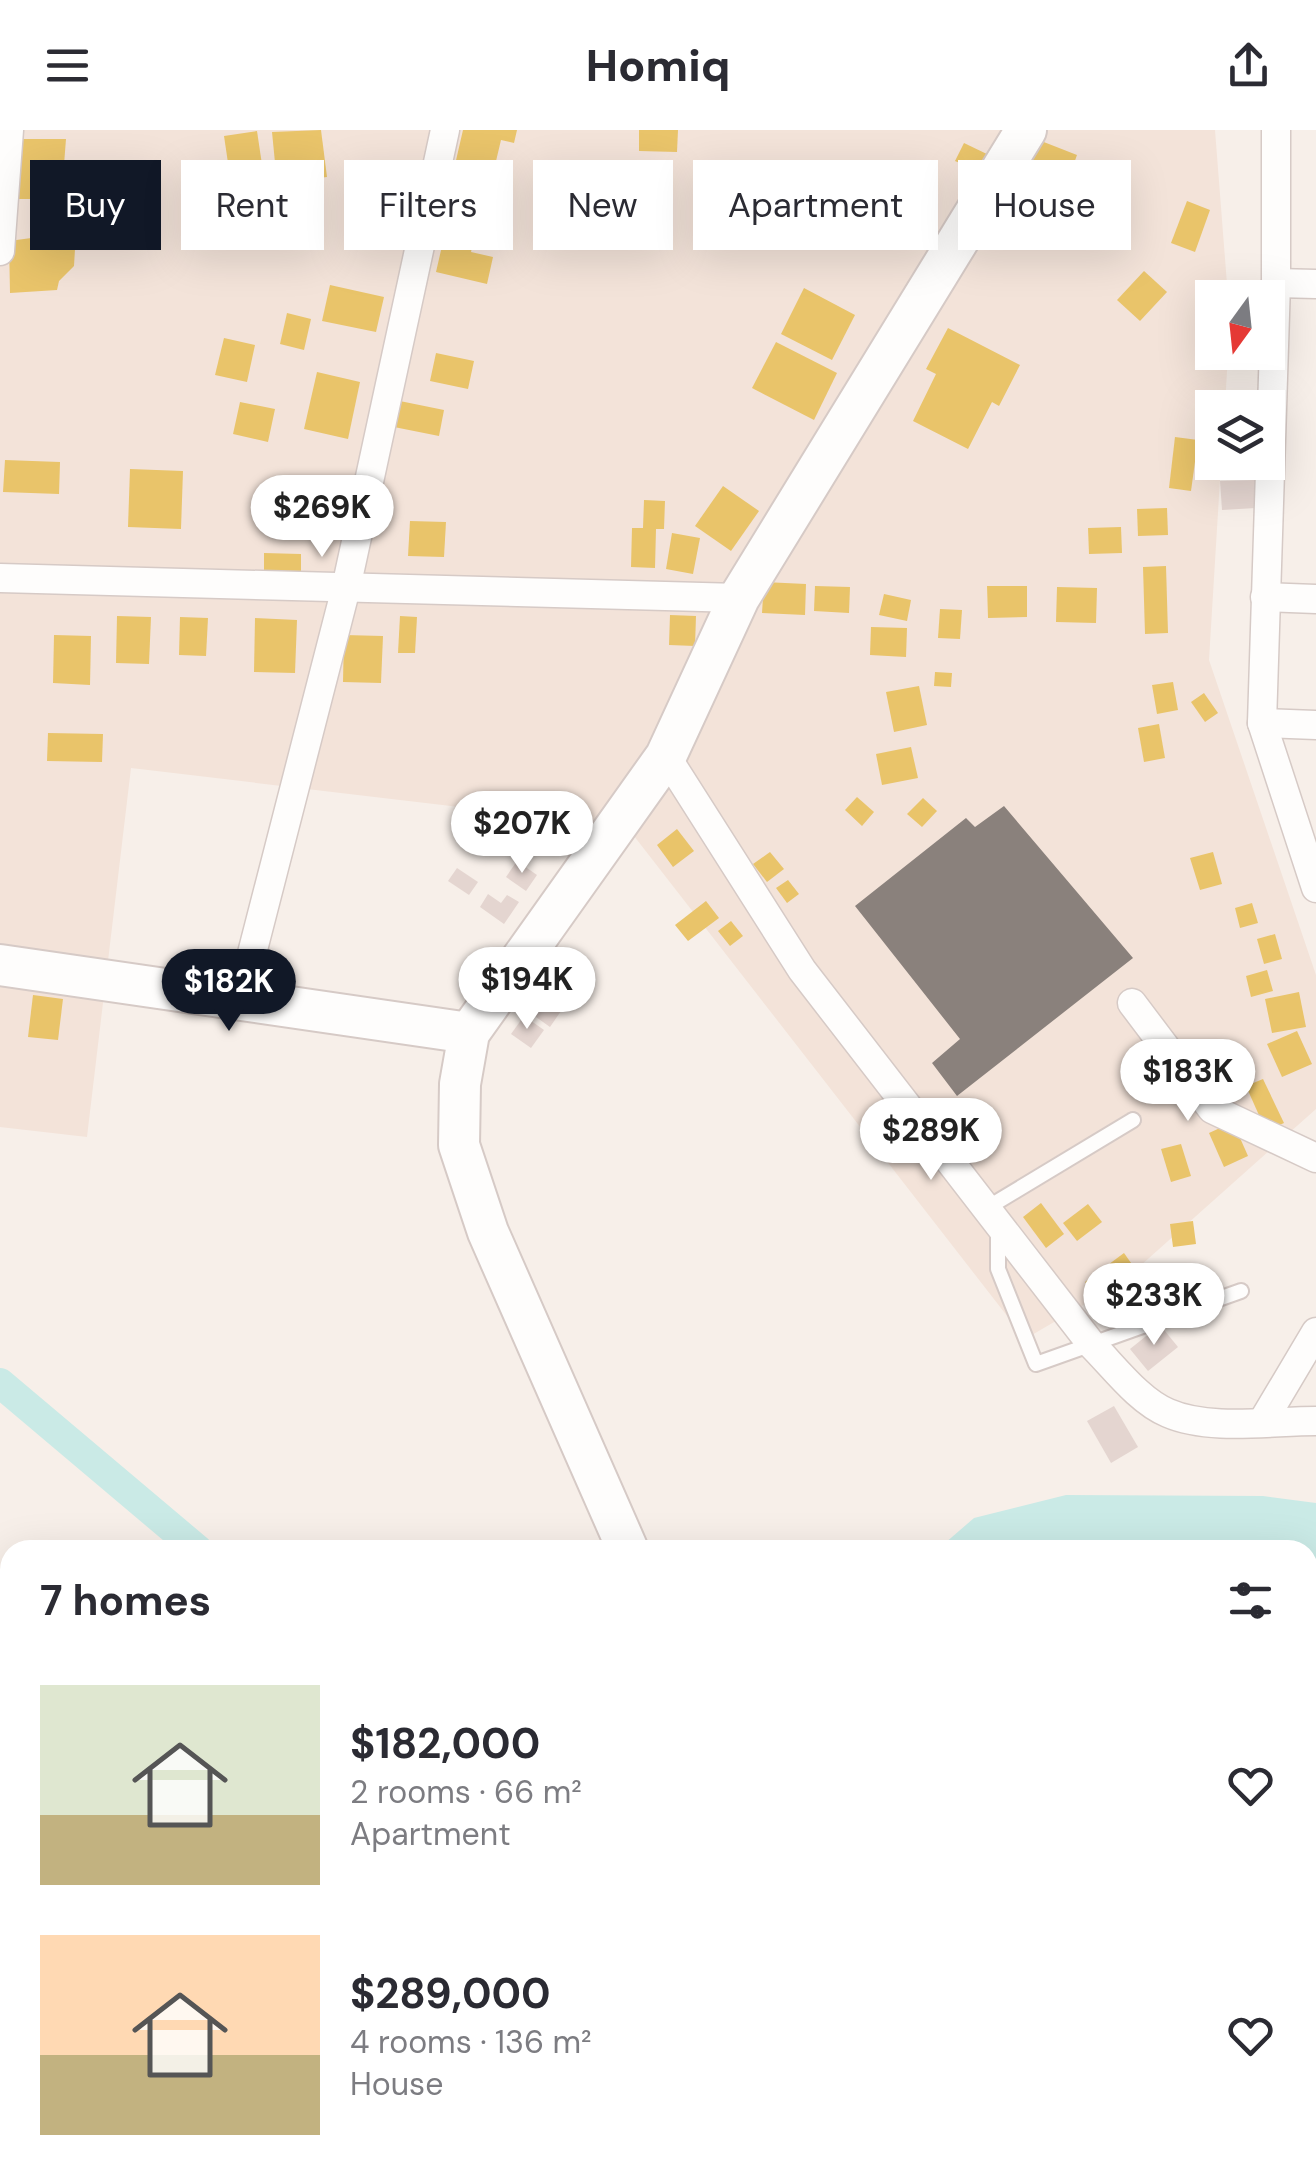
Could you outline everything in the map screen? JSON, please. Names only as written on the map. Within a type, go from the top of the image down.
[{"type":"street","points":[[0,251],[9,130]]},
{"type":"street","points":[[240,1000],[346,588],[445,130]]},
{"type":"street","points":[[624,1540],[488,1232],[459,1146],[460,1084],[469,1033],[666,756],[739,598],[1026,130]]},
{"type":"street","points":[[1276,130],[1276,280]]},
{"type":"street","points":[[1285,283],[1316,284]]},
{"type":"street","points":[[1273,370],[1262,723],[1316,888]]},
{"type":"street","points":[[0,578],[739,598]]},
{"type":"street","points":[[1266,597],[1316,598]]},
{"type":"street","points":[[1262,723],[1316,725]]},
{"type":"street","points":[[666,756],[802,970],[1092,1345],[1166,1413],[1207,1423],[1316,1421]]},
{"type":"street","points":[[0,965],[469,1033]]},
{"type":"street","points":[[1132,1003],[1212,1109],[1316,1158]]},
{"type":"street","points":[[1263,1421],[1316,1332]]},
{"type":"lane","points":[[1133,1120],[992,1215],[998,1270],[1036,1364],[1241,1291]]},
{"type":"shaded area","points":[[0,130],[1215,130],[1227,280],[1195,280],[1195,370],[1227,370],[1226,390],[1195,390],[1195,480],[1220,480],[1209,660],[1316,975],[1316,1109],[1121,1283],[1025,1339],[627,827],[131,768],[87,1137],[0,1127]]},
{"type":"water","points":[[1066,1495],[1263,1496],[1316,1503],[1316,1540],[949,1540],[974,1518]]},
{"type":"building: Homes","points":[[321,130],[327,177],[324,177],[324,160],[275,160],[272,132]]},
{"type":"building: Homes","points":[[463,130],[517,130],[514,143],[501,140],[496,160],[456,160]]},
{"type":"building: Homes","points":[[639,130],[678,130],[677,152],[639,151]]},
{"type":"building: Homes","points":[[257,131],[261,160],[228,160],[224,136]]},
{"type":"building: Homes","points":[[1031,137],[1077,155],[1075,160],[1022,160]]},
{"type":"building: Homes","points":[[15,139],[66,139],[64,160],[30,160],[30,199],[16,199]]},
{"type":"building: Homes","points":[[964,143],[991,156],[989,160],[955,161]]},
{"type":"building: Homes","points":[[1187,201],[1210,210],[1195,252],[1171,243]]},
{"type":"building: Homes","points":[[30,238],[30,250],[75,250],[74,266],[59,281],[57,290],[10,293],[9,241]]},
{"type":"building: Homes","points":[[441,250],[471,250],[493,257],[487,284],[436,272]]},
{"type":"building: Homes","points":[[1144,271],[1167,292],[1140,321],[1117,300]]},
{"type":"building: Homes","points":[[330,285],[384,297],[376,332],[322,321]]},
{"type":"building: Homes","points":[[804,288],[855,315],[832,360],[781,334]]},
{"type":"building: Homes","points":[[287,313],[311,319],[304,350],[280,344]]},
{"type":"building: Homes","points":[[948,328],[1020,365],[999,406],[992,402],[968,449],[913,421],[936,374],[926,369]]},
{"type":"building: Homes","points":[[224,338],[255,345],[247,382],[215,375]]},
{"type":"building: Homes","points":[[776,342],[837,373],[814,420],[752,388]]},
{"type":"building: Homes","points":[[436,353],[474,361],[468,389],[430,381]]},
{"type":"building: Homes","points":[[317,372],[360,382],[348,439],[304,429]]},
{"type":"building: Homes","points":[[390,399],[444,410],[439,436],[384,425]]},
{"type":"building: Homes","points":[[240,402],[275,409],[268,442],[233,434]]},
{"type":"building: Homes","points":[[1175,437],[1195,440],[1191,491],[1169,488]]},
{"type":"building: Homes","points":[[5,460],[60,462],[59,494],[3,492]]},
{"type":"building: Homes","points":[[130,469],[183,471],[181,529],[128,527]]},
{"type":"building: Homes","points":[[723,486],[759,511],[731,551],[695,526]]},
{"type":"building: Homes","points":[[644,500],[665,501],[664,529],[656,529],[655,568],[631,567],[632,528],[643,528]]},
{"type":"building: Homes","points":[[1167,508],[1168,535],[1138,536],[1137,509]]},
{"type":"building: Homes","points":[[410,521],[446,522],[444,557],[408,556]]},
{"type":"building: Homes","points":[[1121,527],[1122,553],[1089,554],[1088,528]]},
{"type":"building: Homes","points":[[672,533],[700,538],[693,574],[666,569]]},
{"type":"building: Homes","points":[[264,553],[301,554],[301,575],[264,574]]},
{"type":"building: Homes","points":[[1166,566],[1168,633],[1145,634],[1143,567]]},
{"type":"building: Homes","points":[[764,582],[806,584],[805,615],[762,613]]},
{"type":"building: Homes","points":[[815,586],[850,587],[849,613],[814,611]]},
{"type":"building: Homes","points":[[987,586],[1027,586],[1027,617],[988,618]]},
{"type":"building: Homes","points":[[1057,587],[1097,588],[1096,623],[1056,622]]},
{"type":"building: Homes","points":[[884,594],[911,600],[907,621],[879,615]]},
{"type":"building: Homes","points":[[940,609],[962,610],[960,639],[938,638]]},
{"type":"building: Homes","points":[[670,615],[696,616],[695,646],[669,645]]},
{"type":"building: Homes","points":[[117,616],[151,617],[149,664],[116,663]]},
{"type":"building: Homes","points":[[400,616],[417,617],[415,653],[398,653]]},
{"type":"building: Homes","points":[[180,617],[208,618],[206,656],[179,655]]},
{"type":"building: Homes","points":[[255,618],[297,620],[295,673],[254,672]]},
{"type":"building: Homes","points":[[871,627],[907,628],[906,657],[870,655]]},
{"type":"building: Homes","points":[[54,635],[91,636],[90,685],[53,683]]},
{"type":"building: Homes","points":[[344,635],[383,636],[381,683],[343,682]]},
{"type":"building: Homes","points":[[935,672],[952,673],[951,687],[934,686]]},
{"type":"building: Homes","points":[[1173,682],[1178,710],[1157,714],[1152,685]]},
{"type":"building: Homes","points":[[919,686],[927,725],[894,732],[886,692]]},
{"type":"building: Homes","points":[[1204,693],[1218,713],[1205,722],[1191,702]]},
{"type":"building: Homes","points":[[1159,724],[1165,758],[1144,762],[1138,728]]},
{"type":"building: Homes","points":[[48,733],[103,734],[102,762],[47,761]]},
{"type":"building: Homes","points":[[911,747],[918,778],[882,785],[876,754]]},
{"type":"building: Homes","points":[[857,797],[874,812],[862,826],[845,810]]},
{"type":"building: Homes","points":[[923,798],[937,811],[922,827],[907,814]]},
{"type":"building: Homes","points":[[677,829],[694,851],[673,867],[657,845]]},
{"type":"building: Homes","points":[[770,852],[784,869],[767,882],[753,864]]},
{"type":"building: Homes","points":[[1213,852],[1222,884],[1200,890],[1190,858]]},
{"type":"building: Homes","points":[[788,880],[799,894],[787,903],[776,888]]},
{"type":"building: Homes","points":[[706,901],[719,918],[688,941],[675,925]]},
{"type":"building: Homes","points":[[1252,903],[1258,923],[1240,928],[1235,908]]},
{"type":"building: Homes","points":[[731,921],[743,936],[730,946],[718,931]]},
{"type":"building: Homes","points":[[1275,934],[1282,959],[1264,964],[1257,939]]},
{"type":"building: Homes","points":[[1267,970],[1273,991],[1251,997],[1246,976]]},
{"type":"building: Homes","points":[[1299,992],[1306,1027],[1272,1033],[1265,999]]},
{"type":"building: Homes","points":[[33,995],[63,999],[58,1040],[28,1037]]},
{"type":"building: Homes","points":[[1297,1031],[1312,1064],[1282,1077],[1267,1044]]},
{"type":"building: Homes","points":[[1263,1079],[1284,1123],[1266,1131],[1246,1086]]},
{"type":"building: Homes","points":[[1233,1122],[1248,1156],[1224,1167],[1209,1133]]},
{"type":"building: Homes","points":[[1181,1144],[1191,1176],[1171,1182],[1161,1149]]},
{"type":"building: Homes","points":[[1041,1203],[1064,1234],[1046,1248],[1023,1217]]},
{"type":"building: Homes","points":[[1088,1204],[1102,1222],[1077,1241],[1063,1223]]},
{"type":"building: Homes","points":[[1193,1221],[1196,1244],[1173,1247],[1170,1224]]},
{"type":"building: Homes","points":[[1124,1253],[1136,1270],[1098,1299],[1085,1282]]},
{"type":"building: Industry","points":[[1004,806],[1133,958],[957,1096],[932,1063],[960,1039],[855,906],[966,818],[975,827]]},
{"type":"building: Other","points":[[1255,480],[1256,508],[1222,510],[1220,481]]},
{"type":"building: Other","points":[[517,861],[537,875],[526,891],[506,877]]},
{"type":"building: Other","points":[[457,868],[478,882],[469,895],[448,881]]},
{"type":"building: Other","points":[[488,894],[501,903],[507,895],[519,902],[504,924],[480,907]]},
{"type":"building: Other","points":[[544,960],[579,985],[550,1027],[515,1002]]},
{"type":"building: Other","points":[[524,1016],[544,1030],[531,1048],[511,1034]]},
{"type":"building: Other","points":[[1160,1325],[1178,1347],[1148,1371],[1130,1349]]},
{"type":"building: Other","points":[[1114,1406],[1138,1447],[1111,1463],[1087,1421]]},
{"type":"waterway","points":[[0,1383],[186,1540]]}]
